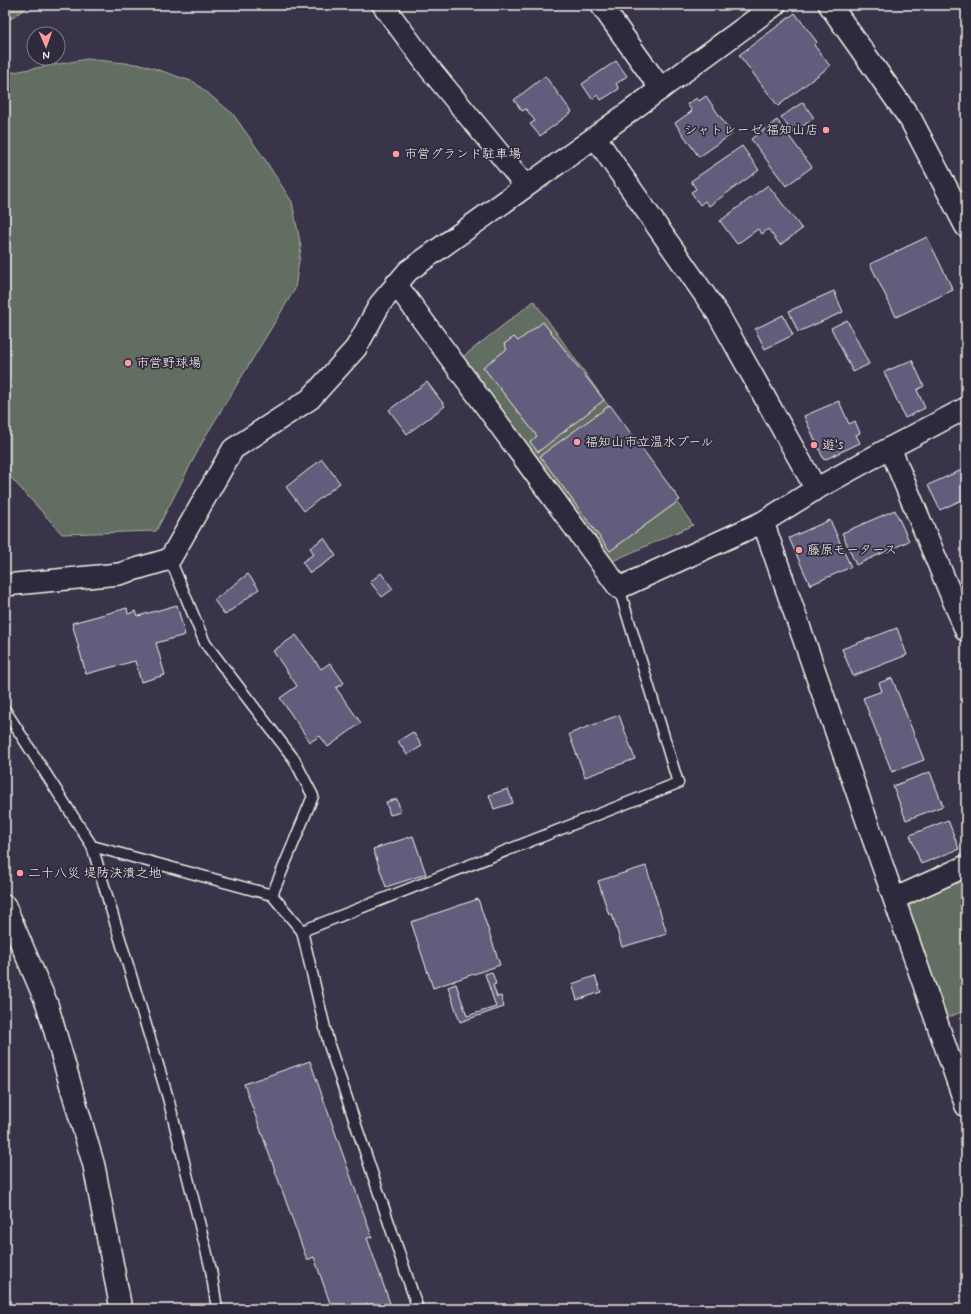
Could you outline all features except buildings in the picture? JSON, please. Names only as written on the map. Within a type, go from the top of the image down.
[{"type":"street","points":[[383,5],[430,69],[526,186]]},
{"type":"street","points":[[601,5],[661,89]]},
{"type":"street","points":[[5,586],[119,574],[170,559],[233,449],[310,398],[356,348],[380,304],[408,271],[595,137],[775,5]]},
{"type":"street","points":[[830,5],[911,120],[966,226]]},
{"type":"street","points":[[595,137],[718,314],[816,489]]},
{"type":"street","points":[[396,284],[618,588],[763,522],[816,489],[966,408]]},
{"type":"street","points":[[890,448],[966,631]]},
{"type":"street","points":[[763,522],[966,1106]]},
{"type":"street","points":[[894,899],[966,866]]},
{"type":"street","points":[[5,906],[47,1004],[92,1159],[121,1309]]},
{"type":"lane","points":[[170,559],[205,643],[294,759],[313,796],[272,895]]},
{"type":"lane","points":[[302,931],[678,783],[618,588]]},
{"type":"lane","points":[[5,710],[92,846],[168,1098],[211,1270],[217,1309]]},
{"type":"lane","points":[[92,846],[272,895],[302,931],[329,1045],[418,1309]]},
{"type":"green space","points":[[5,5],[30,5],[5,23]]},
{"type":"green space","name":"市営野球場","points":[[87,59],[144,65],[194,82],[233,114],[264,158],[292,202],[301,247],[295,289],[205,437],[156,531],[62,534],[5,471],[5,75],[8,73],[48,66],[66,66],[66,63]]},
{"type":"green space","name":"福知山市立温水プール","points":[[534,301],[693,525],[606,564],[460,359]]},
{"type":"green space","points":[[966,876],[966,1010],[947,1018],[907,918],[912,899]]},
{"type":"place","name":"シャトレーゼ 福知山店","points":[[826,130]]},
{"type":"place","name":"市営グランド駐車場","points":[[396,154]]},
{"type":"place","name":"市営野球場","points":[[128,363]]},
{"type":"place","name":"福知山市立温水プール","points":[[577,442]]},
{"type":"place","name":"遊's","points":[[814,445]]},
{"type":"place","name":"藤原モータース","points":[[799,550]]},
{"type":"place","name":"二十八災 堤防決潰之地","points":[[20,873]]}]
